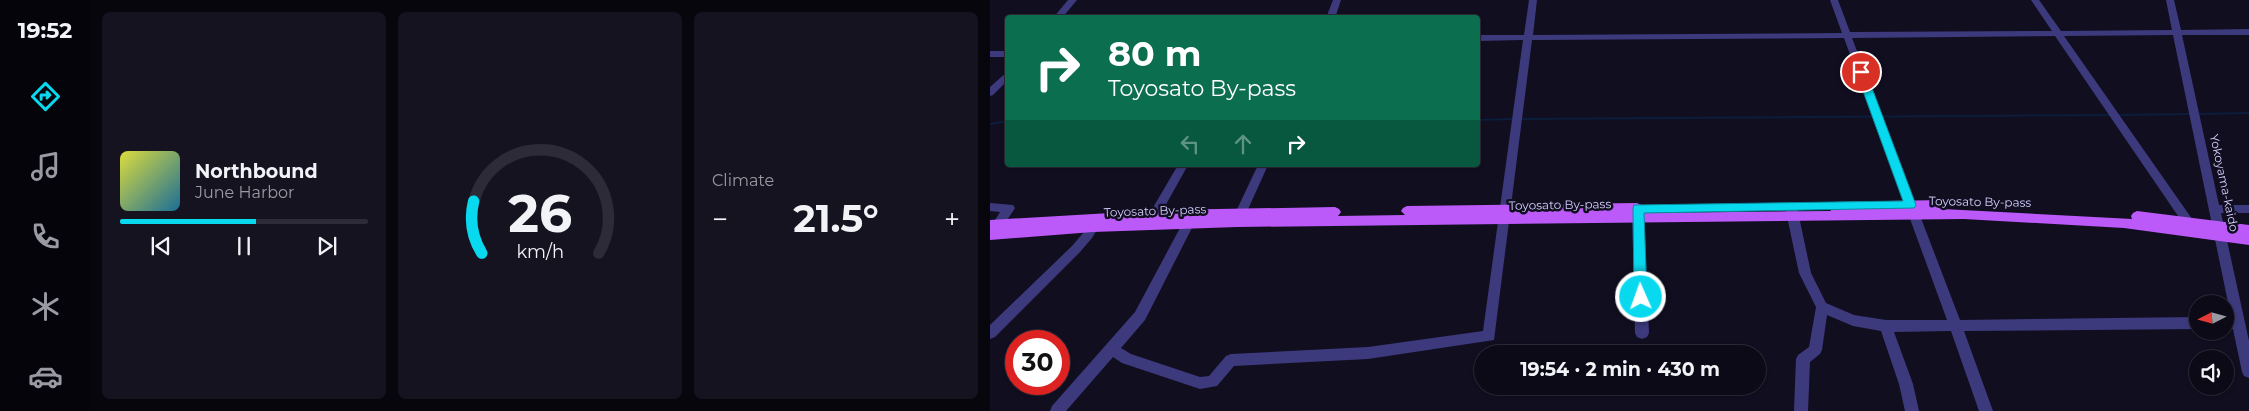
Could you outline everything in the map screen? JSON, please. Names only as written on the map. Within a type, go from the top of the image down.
[{"type":"main road","name":"Toyosato By-pass","points":[[992,230],[1096,222],[1239,217],[1913,210],[2191,226],[2220,231],[2249,240]]},
{"type":"main road","name":"Toyosato By-pass","points":[[2220,231],[2249,230]]},
{"type":"street","points":[[1060,15],[1073,0]]},
{"type":"street","points":[[1331,15],[1337,0]]},
{"type":"street","points":[[1112,349],[1127,359],[1200,383],[1212,382],[1232,360],[1368,352],[1489,336],[1533,0]]},
{"type":"street","points":[[1834,0],[1986,411]]},
{"type":"street","points":[[2034,0],[2191,226]]},
{"type":"street","name":"Yokoyama-kaido","points":[[2170,0],[2249,372]]},
{"type":"street","points":[[1480,38],[2059,35],[2249,32]]},
{"type":"street","points":[[990,54],[1005,54]]},
{"type":"street","points":[[990,93],[1005,77]]},
{"type":"street","points":[[1152,220],[1182,167]]},
{"type":"street","points":[[1239,217],[1262,167]]},
{"type":"street","points":[[990,207],[1009,208],[992,230]]},
{"type":"street","points":[[2215,209],[2249,209]]},
{"type":"street","points":[[1792,211],[1805,273],[1822,307],[1815,350],[1803,359],[1801,411]]},
{"type":"street","points":[[1638,213],[1642,333]]},
{"type":"street","points":[[1057,411],[1140,316],[1190,219]]},
{"type":"street","points":[[990,333],[1076,249],[1096,222]]},
{"type":"street","points":[[1822,307],[1853,320],[1886,326],[2189,323]]},
{"type":"street","points":[[2234,323],[2239,323]]},
{"type":"street","points":[[1886,326],[1906,384],[1912,411]]},
{"type":"waterway","points":[[2196,114],[2249,113]]},
{"type":"waterway","points":[[2116,115],[2191,114]]},
{"type":"waterway","points":[[1519,119],[2111,115]]},
{"type":"waterway","points":[[1480,120],[1513,119]]},
{"type":"waterway","points":[[990,124],[1005,122]]},
{"type":"route","points":[[1641,297],[1638,208],[1910,205],[1861,72]]}]
